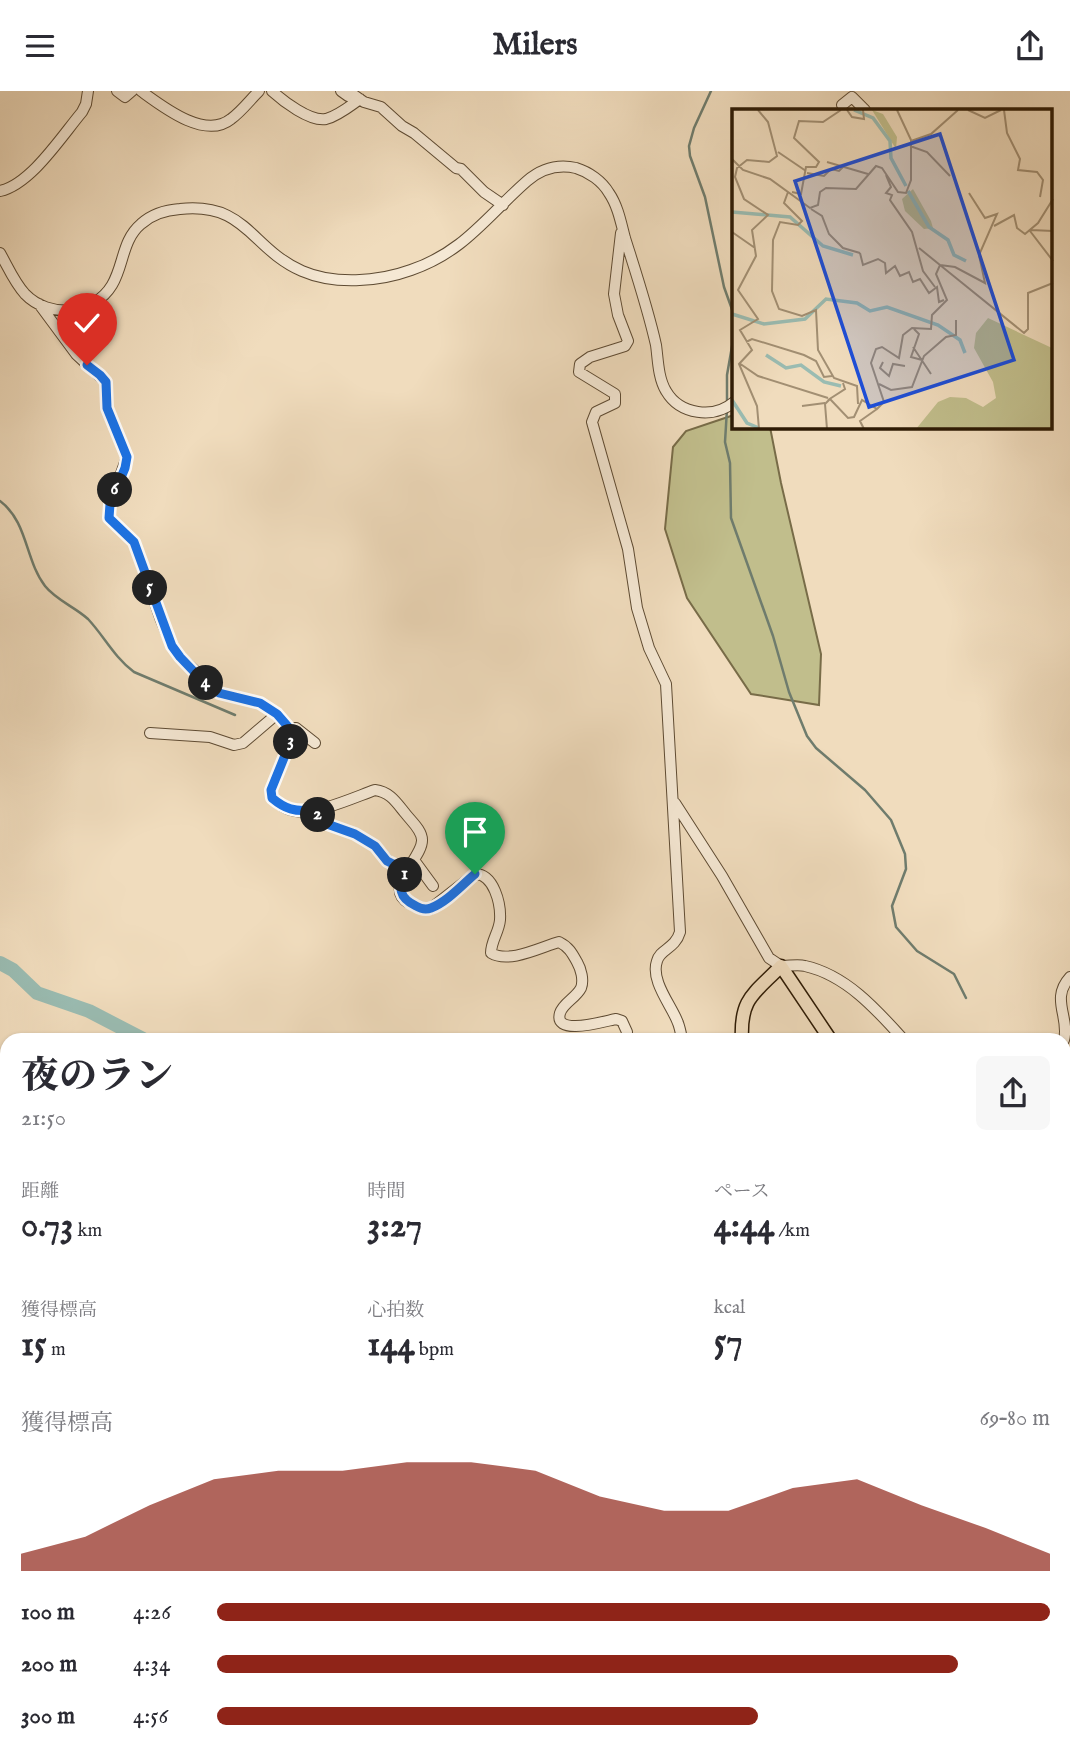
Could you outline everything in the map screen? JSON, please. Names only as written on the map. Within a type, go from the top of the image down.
[{"type":"main road","points":[[741,1033],[741,1018],[745,1005],[782,966],[826,1033]]},
{"type":"street","points":[[0,191],[25,179],[82,112],[88,91]]},
{"type":"street","points":[[117,91],[124,97],[132,91]]},
{"type":"street","points":[[141,91],[168,111],[205,126],[219,125],[230,120],[259,91]]},
{"type":"street","points":[[272,91],[284,102],[315,118],[326,119],[360,99]]},
{"type":"street","points":[[341,91],[381,107],[402,127],[461,169],[484,192],[503,205]]},
{"type":"street","points":[[841,108],[852,91]]},
{"type":"street","points":[[841,108],[852,97],[864,109]]},
{"type":"street","points":[[0,253],[27,296],[52,309],[71,311],[99,300],[111,288],[118,275],[126,244],[133,232],[154,215],[167,210],[205,208],[230,215],[283,260],[302,271],[340,280],[385,277],[426,264],[466,240],[528,180],[542,171],[556,167],[572,167],[584,170],[598,179],[610,193],[655,342],[665,389],[674,403],[690,411],[709,413],[725,409],[732,404]]},
{"type":"street","points":[[622,228],[614,294],[618,315],[628,341],[625,346],[590,357],[580,364],[579,372],[615,394],[615,403],[596,412],[592,422],[628,549],[637,608],[649,648],[666,684],[680,932],[672,947],[657,960],[656,969],[663,996],[680,1033]]},
{"type":"street","points":[[39,303],[76,354],[106,382],[107,408],[127,457],[110,504],[109,518],[134,542],[172,646],[202,680],[219,693],[260,703],[277,714],[290,729],[292,738],[271,790],[272,798],[281,806],[296,812],[312,810],[375,790],[393,797],[422,835],[423,845],[401,882],[400,891],[404,900],[420,909],[430,909],[475,874],[481,874],[490,880],[499,905],[500,922],[491,953],[496,956],[512,956],[559,942],[566,945],[580,967],[582,982],[580,991],[560,1012],[559,1018],[563,1024],[570,1027],[616,1019],[622,1021],[627,1033]]},
{"type":"street","points":[[150,733],[209,737],[234,745],[243,743],[277,714]]},
{"type":"street","points":[[290,729],[296,728],[316,743]]},
{"type":"street","points":[[674,803],[722,876],[769,958],[782,966],[804,966],[829,975],[876,1010],[897,1033]]},
{"type":"street","points":[[312,810],[327,824],[355,834],[375,846],[387,861],[407,871]]},
{"type":"street","points":[[414,860],[433,886]]},
{"type":"street","points":[[1065,1033],[1060,994],[1070,977]]},
{"type":"shaded area","points":[[732,416],[732,429],[770,429],[821,654],[819,705],[751,694],[687,598],[665,529],[673,447],[686,431]]},
{"type":"waterway","points":[[711,91],[689,146],[705,197],[724,287],[732,309]]},
{"type":"waterway","points":[[727,402],[727,375],[732,346]]},
{"type":"waterway","points":[[727,409],[725,442],[730,463],[731,518],[773,636],[789,692],[807,736],[816,748],[865,790],[891,820],[905,854],[906,869],[892,906],[896,927],[917,951],[954,974],[966,998]]},
{"type":"waterway","points":[[0,501],[16,519],[33,565],[45,586],[88,619],[127,666],[134,672],[235,715]]},
{"type":"waterway","points":[[0,963],[13,970],[37,993],[89,1011],[131,1033]]},
{"type":"route","points":[[87,365],[106,382],[107,408],[127,457],[110,504],[109,518],[134,542],[172,646],[202,680],[219,693],[260,703],[277,714],[290,729],[292,738],[287,756],[271,790],[272,798],[281,806],[296,812],[312,810],[327,824],[355,834],[375,846],[387,861],[396,868],[407,871],[400,891],[404,900],[420,909],[430,909],[439,904],[475,874]]}]
